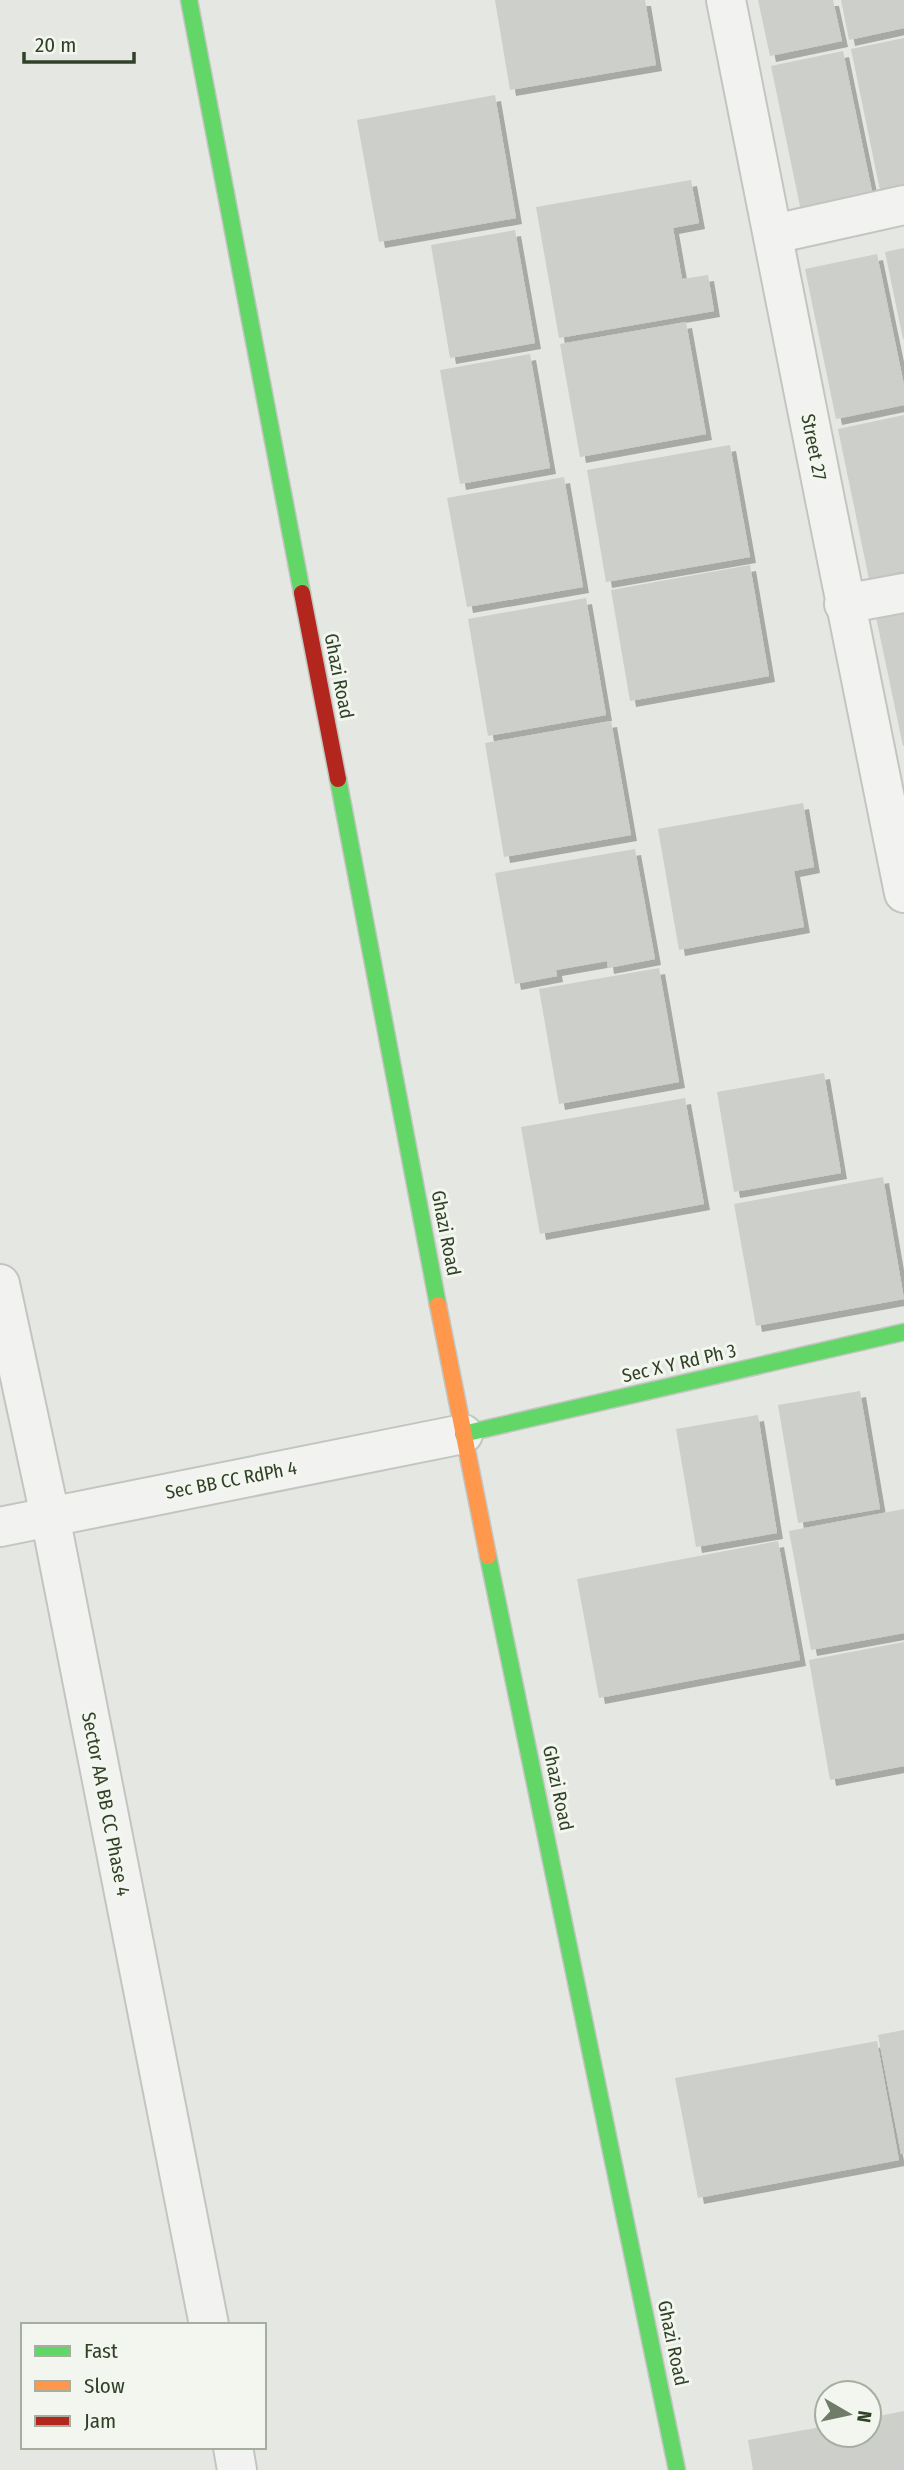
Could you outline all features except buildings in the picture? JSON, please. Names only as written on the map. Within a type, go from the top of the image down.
[{"type":"main road","name":"Ghazi Road","points":[[189,0],[463,1434],[677,2470]]},
{"type":"main road","name":"Sec X Y Rd Ph 3","points":[[463,1434],[904,1332]]},
{"type":"street","name":"Street 27","points":[[726,0],[774,234],[844,604],[904,893]]},
{"type":"street","points":[[774,234],[904,205]]},
{"type":"street","points":[[844,604],[904,593]]},
{"type":"street","name":"Sector AA BB CC Phase 4","points":[[0,1284],[50,1517],[209,2323]]},
{"type":"street","name":"Sec BB CC RdPh 4","points":[[0,1527],[463,1434]]},
{"type":"street","points":[[233,2449],[237,2470]]},
{"type":"traffic: fast","points":[[189,0],[302,593]]},
{"type":"traffic: fast","points":[[338,779],[438,1305]]},
{"type":"traffic: fast","points":[[463,1434],[904,1332]]},
{"type":"traffic: fast","points":[[488,1556],[677,2470]]},
{"type":"traffic: slow","points":[[438,1305],[488,1556]]},
{"type":"traffic: jam","points":[[302,593],[338,779]]}]
